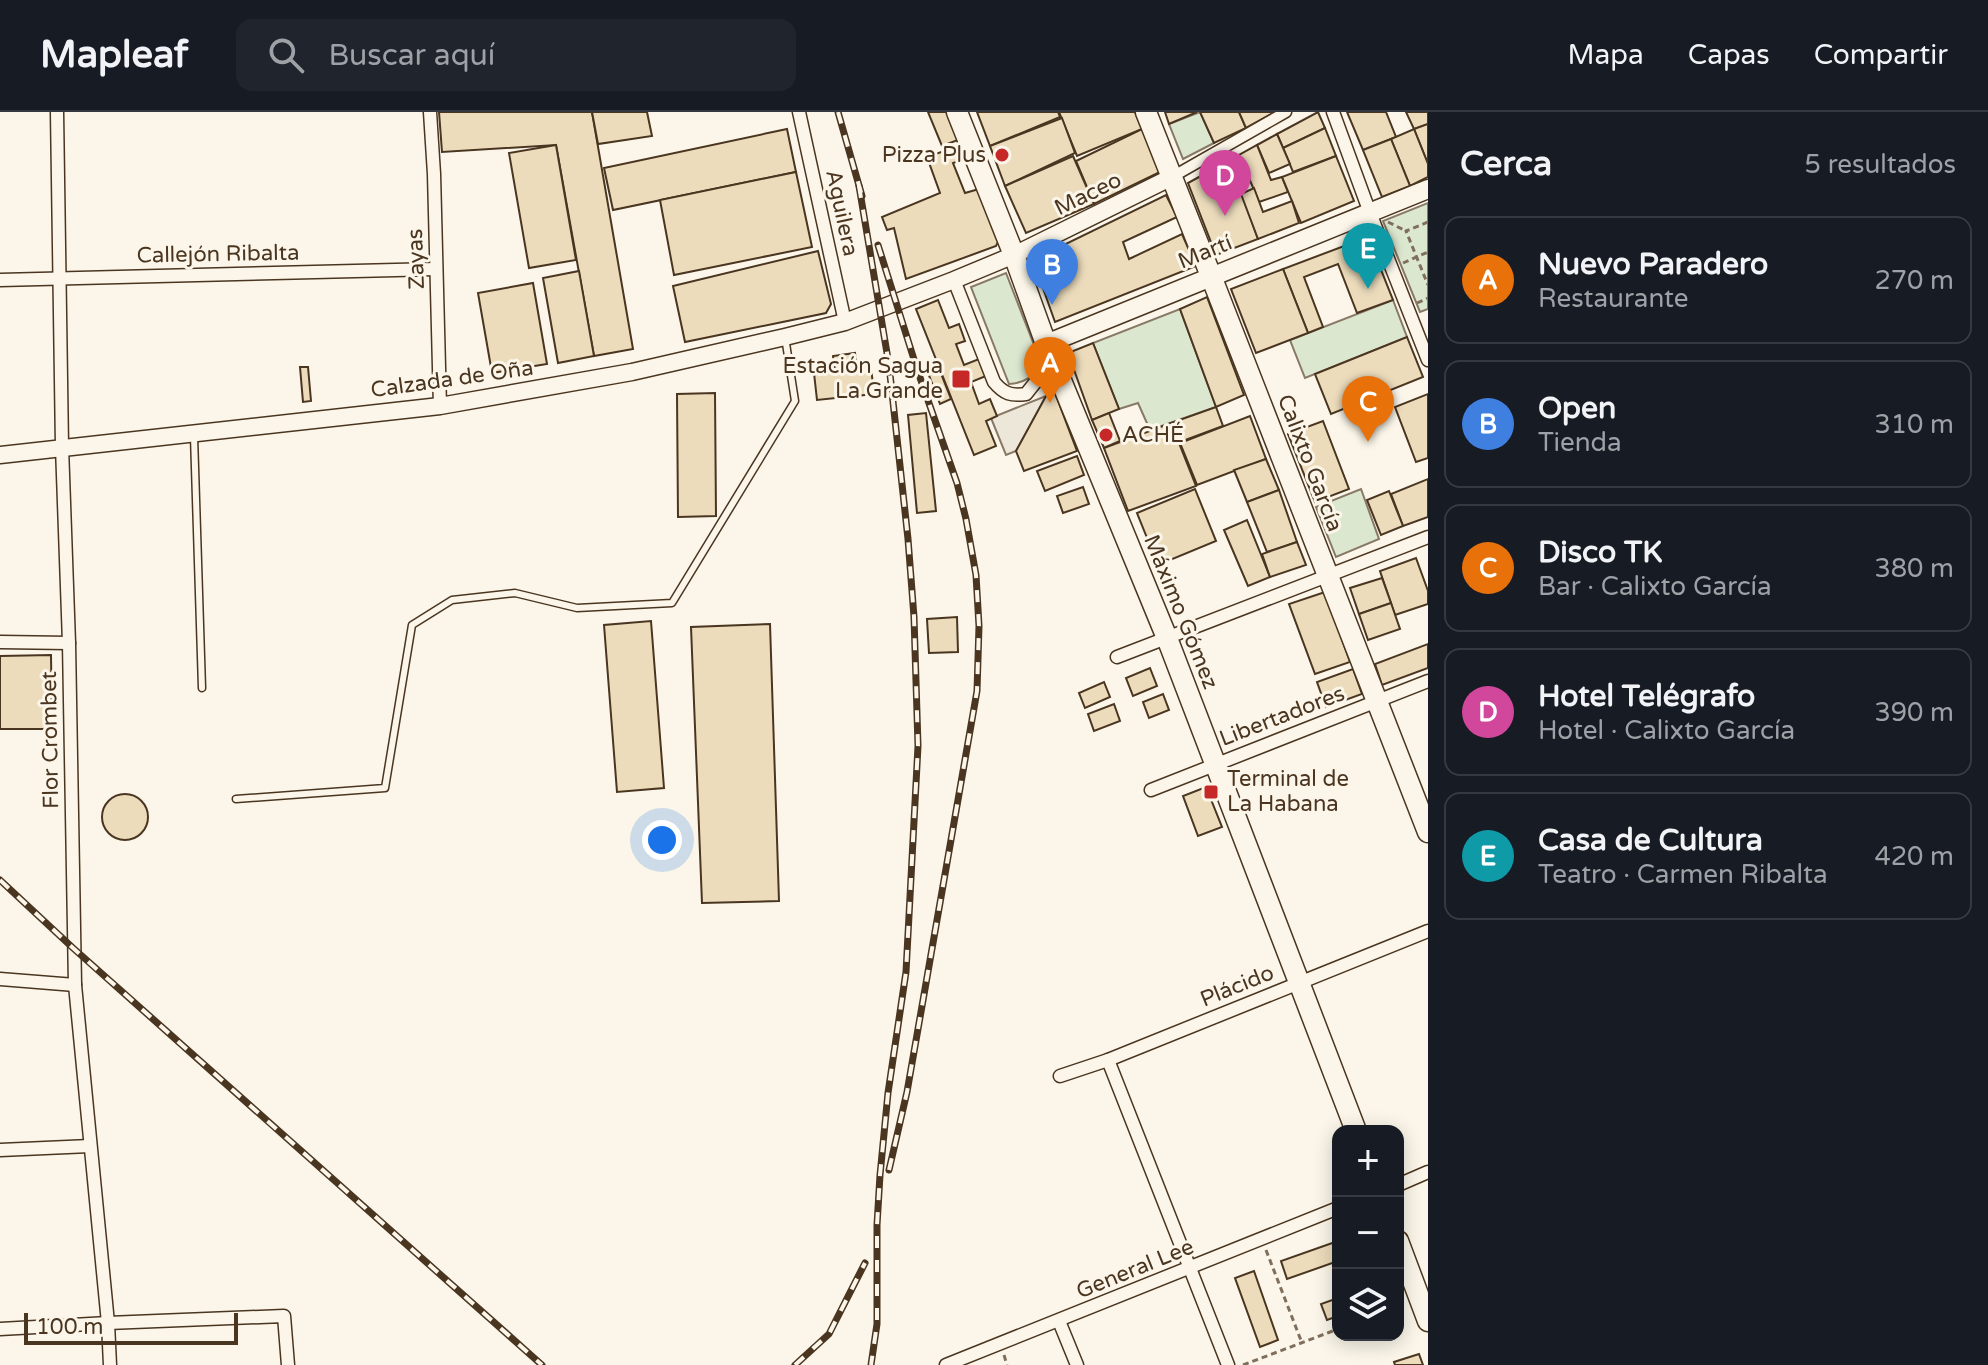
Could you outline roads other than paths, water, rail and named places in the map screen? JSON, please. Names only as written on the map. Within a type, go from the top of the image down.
[{"type":"main road","name":"Máximo Gómez","points":[[957,112],[1049,352],[1167,638],[1354,1125]]},
{"type":"main road","name":"Calixto García","points":[[1146,112],[1428,832]]},
{"type":"main road","name":"Martí","points":[[1049,352],[1070,333],[1428,189]]},
{"type":"main road","points":[[1404,1257],[1428,1321]]},
{"type":"street","name":"Flor Crombet","points":[[57,112],[75,985],[110,1365]]},
{"type":"street","name":"Zayas","points":[[430,112],[440,406]]},
{"type":"street","name":"Aguilera","points":[[799,112],[845,322]]},
{"type":"street","name":"Maceo","points":[[903,301],[1014,255],[1172,177],[1286,112]]},
{"type":"street","points":[[1333,112],[1428,360]]},
{"type":"street","name":"Callejón Ribalta","points":[[0,280],[436,269]]},
{"type":"street","points":[[954,280],[994,382],[1002,392],[1014,396],[1026,394],[1035,385],[1049,352]]},
{"type":"street","name":"Calzada de Oña","points":[[0,455],[440,406],[632,372],[845,322],[903,301]]},
{"type":"street","points":[[1035,385],[1052,380],[1062,383]]},
{"type":"street","points":[[1117,657],[1428,537]]},
{"type":"street","points":[[0,642],[69,643]]},
{"type":"street","name":"Libertadores","points":[[1151,790],[1428,681]]},
{"type":"street","name":"Plácido","points":[[1060,1076],[1108,1060],[1428,931]]},
{"type":"street","points":[[0,979],[75,985]]},
{"type":"street","points":[[1108,1060],[1228,1365]]},
{"type":"street","points":[[0,1150],[90,1146]]},
{"type":"street","points":[[1404,1182],[1428,1172]]},
{"type":"street","name":"General Lee","points":[[946,1365],[1332,1210]]},
{"type":"street","points":[[0,1329],[284,1316],[288,1365]]},
{"type":"street","points":[[1059,1321],[1077,1365]]},
{"type":"lane","points":[[236,799],[385,788],[412,625],[452,600],[515,593],[577,608],[672,603],[795,401],[785,337]]},
{"type":"lane","points":[[194,433],[202,688]]},
{"type":"railway","points":[[838,112],[862,196]]},
{"type":"railway","points":[[859,186],[889,365],[908,539],[918,746],[906,972],[888,1093],[880,1175],[877,1324],[871,1365]]},
{"type":"railway","points":[[878,245],[957,483],[976,575],[979,626],[977,691],[907,1092],[889,1170]]},
{"type":"railway","points":[[0,880],[542,1365]]},
{"type":"railway","points":[[795,1365],[829,1334],[865,1263]]},
{"type":"place","name":"Pizza Plus","points":[[1002,155]]},
{"type":"place","name":"Hotel Telégrafo","points":[[1225,216]]},
{"type":"place","name":"Casa de Cultura","points":[[1368,289]]},
{"type":"place","name":"Open","points":[[1052,305]]},
{"type":"place","name":"Estación Sagua La Grande","points":[[961,379]]},
{"type":"place","name":"Nuevo Paradero","points":[[1050,403]]},
{"type":"place","name":"ACHÉ","points":[[1106,435]]},
{"type":"place","name":"Disco TK","points":[[1368,442]]},
{"type":"place","name":"Terminal de La Habana","points":[[1211,792]]}]
